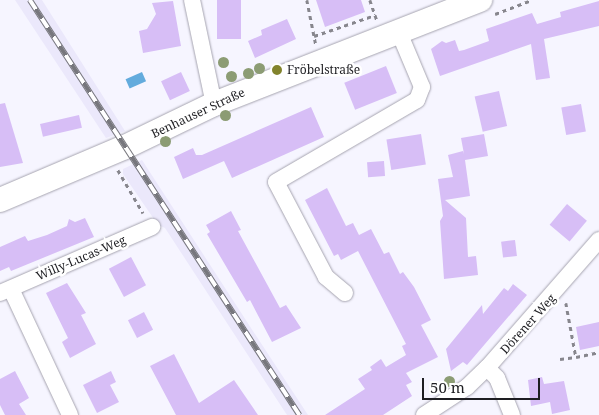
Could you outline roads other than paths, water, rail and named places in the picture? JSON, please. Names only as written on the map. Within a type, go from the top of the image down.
[{"type":"main road","name":"Benhauser Straße","points":[[0,200],[125,147],[214,104],[321,60],[388,27],[480,0]]},
{"type":"street","points":[[192,0],[214,104]]},
{"type":"street","points":[[345,293],[326,277],[276,182],[417,100],[422,87],[388,27]]},
{"type":"street","name":"Willy-Lucas-Weg","points":[[70,415],[5,291],[152,227]]},
{"type":"street","name":"Dörener Weg","points":[[424,415],[467,387],[487,368],[556,294],[599,240]]},
{"type":"street","points":[[487,368],[497,378],[512,415]]},
{"type":"water","points":[[142,72],[146,81],[130,88],[126,79]]},
{"type":"railway","points":[[30,0],[300,415]]},
{"type":"place","name":"Fröbelstraße","points":[[277,70]]}]
